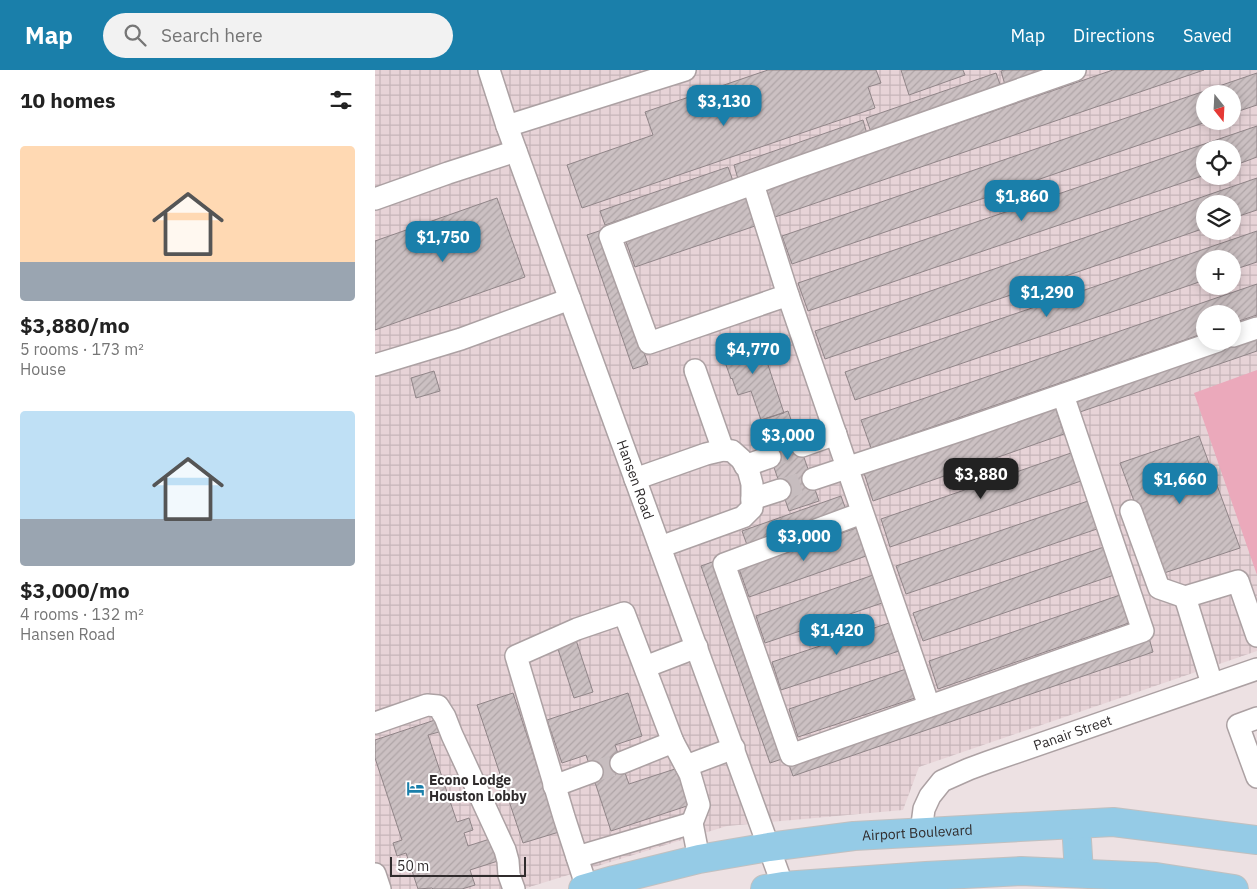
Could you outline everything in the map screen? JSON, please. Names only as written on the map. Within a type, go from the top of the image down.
[{"type":"main road","name":"Airport Boulevard","points":[[585,888],[699,859],[769,847],[854,836],[1113,822],[1257,840]]},
{"type":"main road","points":[[1076,824],[1079,873]]},
{"type":"main road","points":[[777,888],[926,876],[1021,871],[1156,877],[1234,889]]},
{"type":"street","name":"Hansen Road","points":[[489,70],[516,151],[769,847],[777,888]]},
{"type":"street","points":[[507,126],[685,70]]},
{"type":"street","points":[[789,296],[649,343],[611,236],[1075,70]]},
{"type":"street","points":[[375,199],[516,151]]},
{"type":"street","points":[[753,184],[835,434],[929,706]]},
{"type":"street","points":[[375,366],[461,339],[570,299]]},
{"type":"street","points":[[1241,333],[1257,328]]},
{"type":"street","points":[[813,479],[1196,349]]},
{"type":"street","points":[[695,370],[723,450]]},
{"type":"street","points":[[863,513],[724,564],[791,755],[1143,631],[1063,395]]},
{"type":"street","points":[[802,446],[835,434]]},
{"type":"street","points":[[635,479],[706,454],[723,450],[731,451],[741,459],[748,469],[752,484],[752,508],[743,517],[660,547]]},
{"type":"street","points":[[745,466],[770,457]]},
{"type":"street","points":[[752,499],[780,490]]},
{"type":"street","points":[[1131,511],[1159,588],[1185,597],[1238,581],[1257,636]]},
{"type":"street","points":[[1185,597],[1212,684]]},
{"type":"street","points":[[585,888],[516,656],[577,630],[625,613],[673,742],[690,774],[699,805],[692,823],[699,859]]},
{"type":"street","points":[[645,667],[697,647]]},
{"type":"street","name":"Panair Street","points":[[921,832],[924,809],[930,796],[942,781],[987,762],[1257,668]]},
{"type":"street","points":[[375,723],[427,705],[438,706],[445,717],[505,850],[509,875],[514,889]]},
{"type":"street","points":[[1257,718],[1238,725],[1257,777]]},
{"type":"street","points":[[621,762],[673,742]]},
{"type":"street","points":[[686,766],[733,748]]},
{"type":"street","points":[[554,786],[592,772]]},
{"type":"street","points":[[577,857],[692,823]]},
{"type":"street","points":[[633,840],[642,873]]},
{"type":"street","points":[[375,874],[380,889]]},
{"type":"shaded area","points":[[375,70],[1257,70],[1257,651],[919,767],[903,810],[727,826],[523,889],[375,889]]},
{"type":"shaded area","points":[[1257,370],[1257,575],[1194,393]]},
{"type":"building","points":[[768,70],[876,70],[881,83],[868,87],[875,108],[582,208],[567,165],[653,135],[645,112]]},
{"type":"building","points":[[901,70],[963,70],[965,75],[909,95]]},
{"type":"building","points":[[1050,70],[1005,85],[1001,71]]},
{"type":"building","points":[[1113,70],[1204,70],[775,217],[766,189]]},
{"type":"building","points":[[996,73],[1001,87],[871,132],[866,118]]},
{"type":"building","points":[[1257,73],[1257,105],[1241,110],[1241,85],[1222,85]]},
{"type":"building","points":[[1196,94],[1196,125],[792,264],[782,236]]},
{"type":"building","points":[[863,120],[867,134],[738,179],[734,165]]},
{"type":"building","points":[[1257,126],[1257,157],[1241,163],[1241,140],[1216,140]]},
{"type":"building","points":[[1196,147],[1196,178],[808,311],[798,283]]},
{"type":"building","points":[[728,167],[733,181],[605,225],[600,211]]},
{"type":"building","points":[[1257,178],[1257,210],[1241,215],[1241,195],[1208,195],[1241,185]]},
{"type":"building","points":[[497,198],[525,277],[375,330],[375,241]]},
{"type":"building","points":[[746,198],[755,226],[635,267],[625,239]]},
{"type":"building","points":[[1196,199],[1196,231],[825,359],[815,331]]},
{"type":"building","points":[[602,230],[648,364],[633,369],[587,235]]},
{"type":"building","points":[[1257,231],[1257,262],[1241,267],[1241,250],[1201,250],[1231,240],[1241,240],[1241,236]]},
{"type":"building","points":[[1196,252],[1196,283],[855,400],[845,372]]},
{"type":"building","points":[[1257,284],[1257,315],[1241,320],[1241,305],[1196,305],[1196,336],[871,448],[861,420],[1225,295],[1241,295],[1241,289]]},
{"type":"building","points":[[758,335],[784,413],[761,420],[751,391],[738,395],[720,348]]},
{"type":"building","points":[[1257,336],[1257,351],[1080,412],[1075,398],[1216,350],[1241,350],[1241,341]]},
{"type":"building","points":[[434,371],[440,391],[416,398],[411,378]]},
{"type":"building","points":[[1055,406],[1064,434],[873,501],[864,473]]},
{"type":"building","points":[[788,411],[819,501],[789,511],[758,421]]},
{"type":"building","points":[[1199,436],[1240,548],[1161,574],[1120,463]]},
{"type":"building","points":[[1071,453],[1081,481],[890,547],[881,519]]},
{"type":"building","points":[[841,496],[846,510],[747,545],[742,531]]},
{"type":"building","points":[[1088,501],[1097,529],[906,594],[896,566]]},
{"type":"building","points":[[859,527],[869,555],[749,597],[739,569]]},
{"type":"building","points":[[1104,547],[1114,575],[923,641],[913,613]]},
{"type":"building","points":[[715,561],[785,758],[770,763],[701,566]]},
{"type":"building","points":[[876,574],[885,602],[765,643],[756,616]]},
{"type":"building","points":[[1120,595],[1129,623],[938,689],[929,661]]},
{"type":"building","points":[[892,622],[902,650],[781,690],[772,662]]},
{"type":"building","points":[[1149,638],[1153,652],[793,776],[788,762]]},
{"type":"building","points":[[576,640],[593,692],[574,698],[557,646]]},
{"type":"building","points":[[909,668],[918,697],[798,737],[789,709]]},
{"type":"building","points":[[513,693],[559,832],[523,843],[477,705]]},
{"type":"building","points":[[628,693],[642,736],[615,745],[629,784],[681,767],[693,804],[611,831],[586,755],[562,763],[547,720]]},
{"type":"building","name":"Econo Lodge Houston Lobby","points":[[435,720],[439,732],[428,735],[457,822],[469,818],[473,830],[464,833],[468,846],[496,837],[504,859],[470,870],[475,885],[462,889],[418,889],[406,853],[397,856],[393,843],[402,840],[375,758],[375,740]]},
{"type":"tunnel","points":[[770,457],[802,446]]},
{"type":"tunnel","points":[[780,490],[813,479]]},
{"type":"tunnel","points":[[592,772],[621,763]]},
{"type":"place","name":"Econo Lodge Houston Lobby","points":[[415,788]]}]
